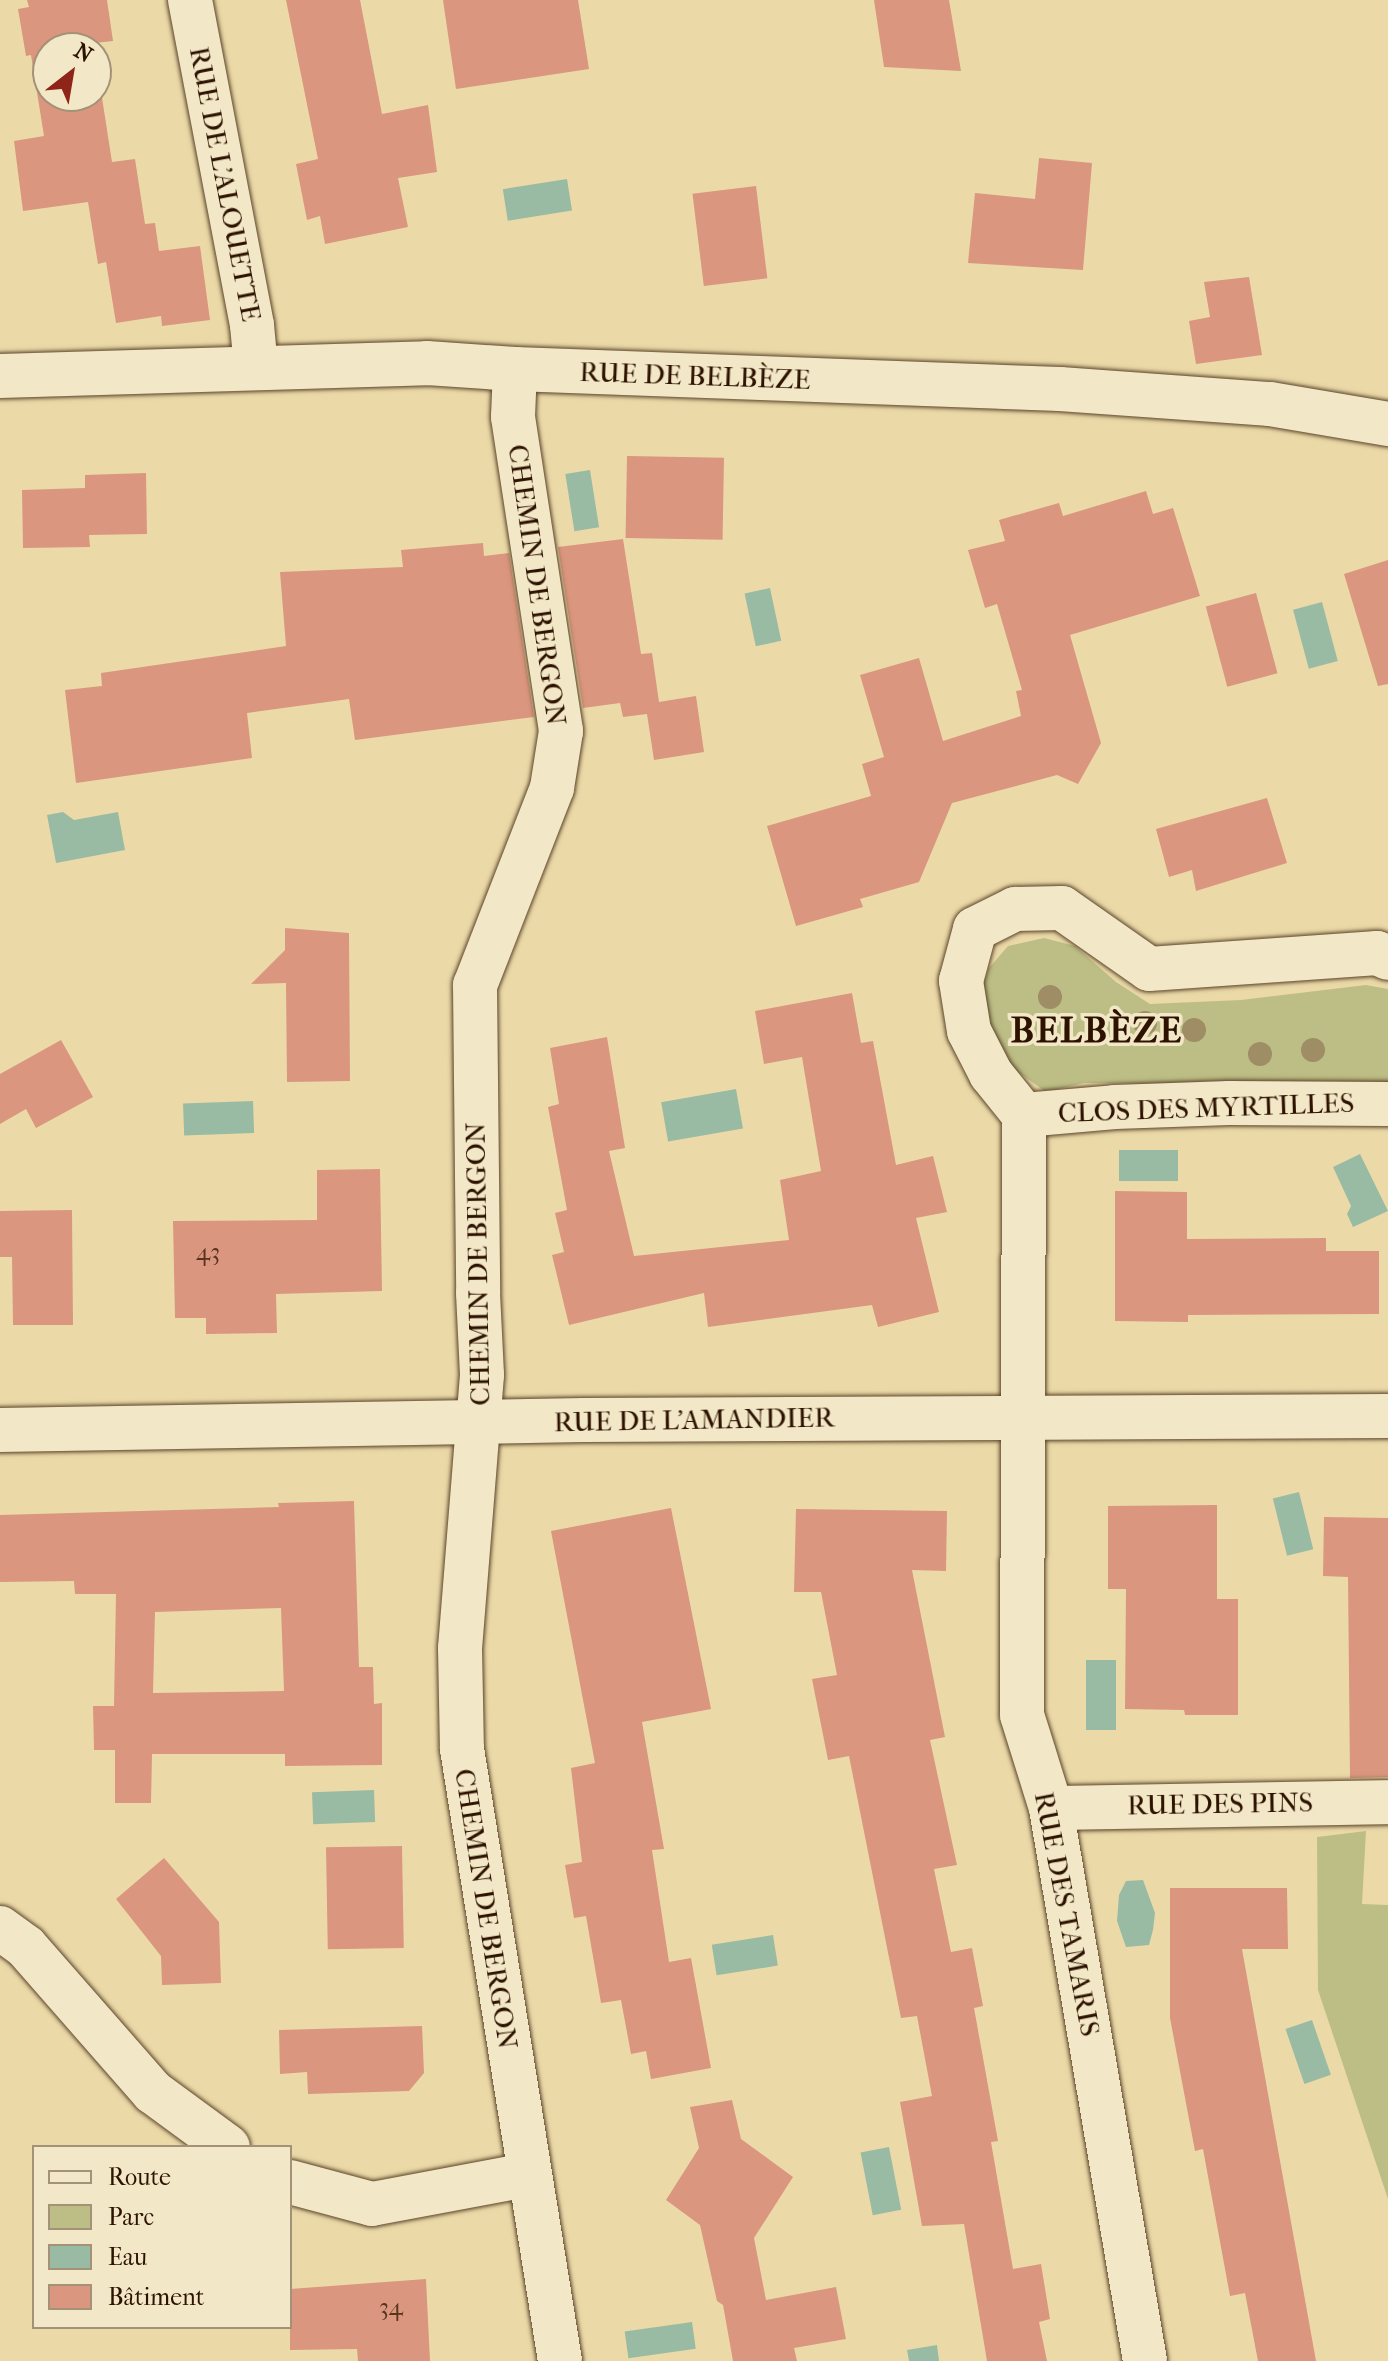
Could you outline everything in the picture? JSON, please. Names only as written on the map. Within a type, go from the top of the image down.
[{"type":"street","name":"RUE DE L'ALOUETTE","points":[[190,0],[252,325],[256,368]]},
{"type":"street","name":"RUE DE BELBÈZE","points":[[0,376],[427,363],[1060,389],[1270,404],[1388,424]]},
{"type":"street","name":"CHEMIN DE BERGON","points":[[515,369],[513,417],[561,731],[552,788],[475,985],[480,1422],[475,1443],[460,1648],[462,1749],[527,2175],[560,2361]]},
{"type":"street","name":"CLOS DES MYRTILLES","points":[[1023,1417],[1024,1115],[991,1074],[969,1031],[961,981],[975,929],[1015,909],[1062,908],[1149,969],[1377,953],[1388,958]]},
{"type":"street","name":"CLOS DES MYRTILLES","points":[[1024,1115],[1215,1103],[1388,1104]]},
{"type":"street","name":"RUE DE L'AMANDIER","points":[[0,1430],[480,1422],[1388,1416]]},
{"type":"street","name":"RUE DES TAMARIS","points":[[1023,1417],[1022,1715],[1051,1808],[1145,2361]]},
{"type":"street","name":"RUE DES PINS","points":[[1051,1808],[1388,1802]]},
{"type":"street","points":[[0,1928],[26,1947],[153,2092],[225,2145]]},
{"type":"street","points":[[292,2183],[372,2204],[527,2175]]},
{"type":"green space","points":[[1044,938],[1075,946],[1116,982],[1150,1004],[1241,1000],[1366,985],[1388,989],[1388,1086],[1084,1083],[1046,1092],[1011,1067],[985,1014],[982,989],[989,968],[1008,946]]},
{"type":"green space","points":[[1366,1831],[1362,1904],[1388,1905],[1388,2199],[1318,1990],[1317,1837]]},
{"type":"water","points":[[567,179],[572,211],[508,221],[503,189]]},
{"type":"water","points":[[590,470],[599,527],[574,531],[565,474]]},
{"type":"water","points":[[770,588],[781,641],[756,646],[745,593]]},
{"type":"water","points":[[1322,602],[1338,661],[1309,669],[1293,610]]},
{"type":"water","points":[[63,812],[74,820],[118,812],[125,850],[56,863],[47,815]]},
{"type":"water","points":[[736,1089],[743,1128],[668,1142],[661,1102]]},
{"type":"water","points":[[253,1101],[254,1133],[184,1135],[183,1103]]},
{"type":"water","points":[[1119,1150],[1178,1150],[1178,1181],[1119,1181]]},
{"type":"water","points":[[1360,1154],[1388,1211],[1353,1227],[1347,1214],[1351,1206],[1333,1167]]},
{"type":"water","points":[[1299,1492],[1313,1549],[1287,1556],[1273,1499]]},
{"type":"water","points":[[1086,1660],[1116,1660],[1116,1730],[1086,1730]]},
{"type":"water","points":[[374,1790],[375,1822],[313,1824],[312,1792]]},
{"type":"water","points":[[1143,1880],[1155,1913],[1153,1930],[1149,1945],[1126,1947],[1117,1921],[1119,1895],[1126,1881]]},
{"type":"water","points":[[773,1935],[778,1966],[717,1975],[712,1945]]},
{"type":"water","points":[[1312,2020],[1331,2075],[1304,2084],[1286,2029]]},
{"type":"water","points":[[889,2147],[901,2210],[873,2215],[861,2153]]},
{"type":"water","points":[[692,2322],[696,2349],[628,2358],[625,2331]]},
{"type":"water","points":[[937,2345],[939,2361],[909,2361],[907,2350]]},
{"type":"building","points":[[27,0],[107,0],[112,32],[32,32],[32,61],[31,55],[26,56],[18,9],[29,7]]},
{"type":"building","points":[[286,0],[360,0],[382,114],[428,105],[437,172],[398,178],[408,227],[325,244],[320,216],[307,220],[296,164],[318,159]]},
{"type":"building","points":[[443,0],[578,0],[589,69],[456,89]]},
{"type":"building","points":[[874,0],[949,0],[961,71],[884,67]]},
{"type":"building","points":[[40,112],[104,112],[112,162],[135,159],[145,224],[155,223],[159,251],[200,246],[210,320],[162,326],[161,316],[116,323],[106,262],[98,264],[88,202],[23,211],[14,141],[44,136]]},
{"type":"building","points":[[1039,158],[1092,163],[1083,270],[968,263],[975,193],[1035,199]]},
{"type":"building","points":[[756,186],[767,278],[704,286],[692,194]]},
{"type":"building","points":[[1249,277],[1262,355],[1196,364],[1189,321],[1210,317],[1204,282]]},
{"type":"building","points":[[627,456],[724,458],[723,540],[626,538]]},
{"type":"building","points":[[146,473],[147,534],[89,535],[90,547],[23,548],[22,490],[85,488],[85,475]]},
{"type":"building","points":[[1146,491],[1153,514],[1173,508],[1200,596],[1070,635],[1101,743],[1078,784],[1057,775],[952,803],[919,882],[860,899],[863,907],[796,926],[767,826],[871,796],[862,764],[884,757],[860,675],[919,658],[943,741],[1021,716],[1016,691],[1022,690],[997,604],[985,608],[968,550],[1005,541],[999,520],[1059,503],[1063,516]]},
{"type":"building","points":[[623,539],[641,654],[652,653],[659,702],[696,696],[704,752],[654,760],[647,714],[623,717],[620,703],[583,708],[558,547]]},
{"type":"building","points":[[483,543],[484,556],[509,553],[534,717],[355,740],[349,699],[247,713],[252,758],[76,783],[65,690],[102,686],[101,673],[286,646],[280,572],[403,567],[401,550]]},
{"type":"building","points":[[1388,560],[1388,684],[1378,686],[1344,574]]},
{"type":"building","points":[[1256,593],[1277,673],[1227,687],[1206,606]]},
{"type":"building","points":[[1267,798],[1287,863],[1196,891],[1192,870],[1169,877],[1156,829]]},
{"type":"building","points":[[285,928],[349,933],[350,1081],[287,1082],[286,983],[251,984],[285,950]]},
{"type":"building","points":[[852,993],[861,1043],[873,1041],[896,1165],[933,1156],[947,1212],[916,1218],[939,1312],[878,1327],[872,1305],[708,1327],[704,1293],[569,1325],[552,1255],[564,1252],[555,1213],[567,1210],[548,1107],[559,1104],[550,1048],[607,1037],[625,1148],[609,1151],[634,1256],[789,1240],[780,1180],[821,1171],[802,1057],[764,1064],[755,1011]]},
{"type":"building","points":[[61,1040],[93,1097],[36,1128],[26,1109],[0,1124],[0,1074]]},
{"type":"building","points":[[380,1169],[382,1291],[276,1294],[277,1333],[206,1334],[206,1318],[175,1318],[173,1221],[317,1220],[317,1170]]},
{"type":"building","points":[[1115,1191],[1187,1192],[1187,1239],[1326,1238],[1326,1251],[1379,1251],[1379,1314],[1188,1315],[1188,1322],[1115,1321]]},
{"type":"building","points":[[72,1210],[73,1325],[13,1325],[12,1257],[0,1257],[0,1211]]},
{"type":"building","points":[[354,1501],[359,1667],[373,1667],[374,1704],[382,1703],[382,1765],[285,1766],[285,1754],[152,1754],[151,1803],[115,1803],[115,1750],[94,1750],[93,1706],[114,1706],[116,1594],[75,1594],[74,1581],[0,1582],[0,1515],[279,1507],[278,1503]],"holes":[[[281,1608],[284,1691],[153,1693],[155,1612]]]},
{"type":"building","points":[[1217,1505],[1217,1599],[1238,1599],[1238,1715],[1185,1715],[1184,1710],[1125,1709],[1126,1589],[1108,1589],[1108,1506]]},
{"type":"building","points":[[671,1508],[711,1709],[642,1722],[664,1849],[652,1850],[669,1962],[691,1958],[711,2068],[651,2079],[646,2051],[631,2054],[621,2000],[601,2003],[586,1916],[574,1918],[565,1865],[582,1862],[571,1768],[595,1763],[551,1531]]},
{"type":"building","points":[[796,1509],[947,1511],[946,1571],[912,1570],[945,1737],[930,1740],[957,1865],[934,1869],[951,1952],[972,1948],[983,2006],[974,2008],[998,2141],[991,2142],[1013,2269],[1041,2264],[1050,2319],[1039,2322],[1047,2361],[987,2361],[964,2224],[922,2226],[900,2102],[932,2096],[917,2016],[901,2018],[849,1756],[828,1760],[812,1679],[837,1675],[821,1592],[794,1592]]},
{"type":"building","points":[[1324,1517],[1388,1518],[1388,1777],[1350,1778],[1348,1577],[1323,1576]]},
{"type":"building","points":[[402,1846],[404,1948],[328,1949],[326,1847]]},
{"type":"building","points":[[164,1858],[219,1922],[221,1983],[162,1985],[161,1956],[116,1899]]},
{"type":"building","points":[[1170,1888],[1287,1888],[1288,1949],[1242,1949],[1316,2361],[1258,2361],[1245,2293],[1230,2296],[1203,2149],[1195,2151],[1170,2018]]},
{"type":"building","points":[[422,2026],[424,2073],[409,2091],[308,2094],[307,2072],[280,2074],[279,2030]]},
{"type":"building","points":[[732,2100],[741,2139],[793,2177],[754,2238],[766,2300],[836,2287],[846,2339],[794,2348],[797,2361],[733,2361],[723,2305],[717,2301],[700,2225],[666,2200],[699,2148],[690,2107]]},
{"type":"building","points":[[426,2279],[430,2361],[358,2361],[357,2349],[290,2350],[292,2289]]},
{"type":"district","name":"BELBÈZE","points":[[1097,1031]]}]
